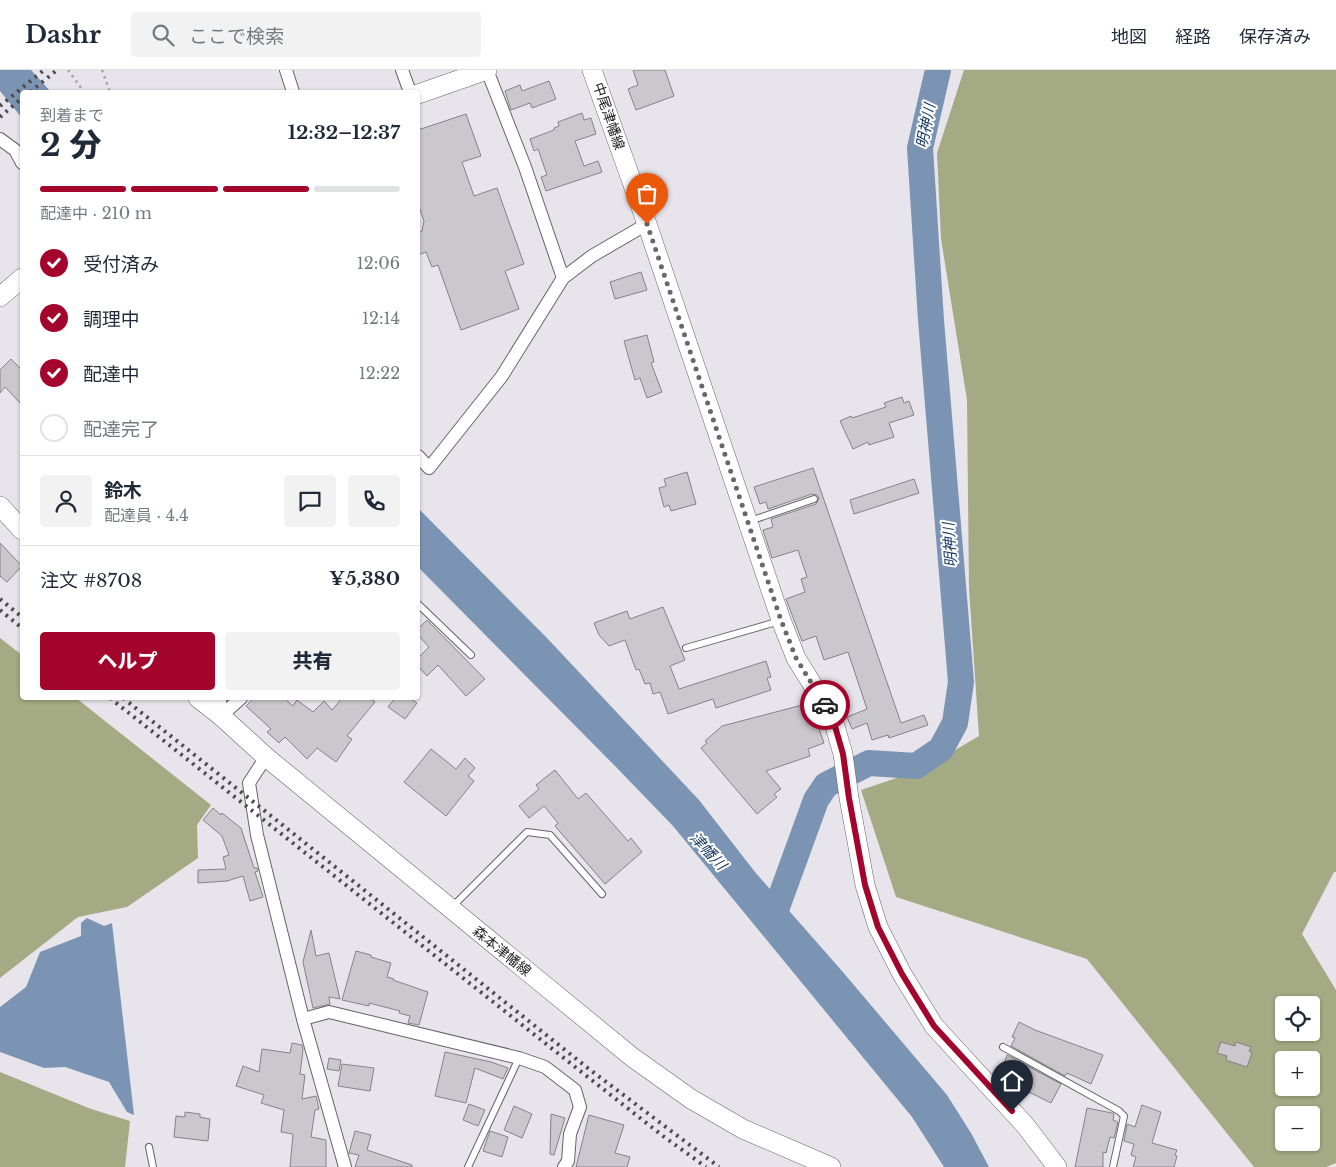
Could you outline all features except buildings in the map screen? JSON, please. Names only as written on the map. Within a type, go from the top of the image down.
[{"type":"main road","points":[[420,93],[487,70]]},
{"type":"main road","name":"中尾津幡線","points":[[592,70],[647,224],[781,620],[796,658],[832,716],[843,754],[849,798],[868,893],[878,927],[902,974],[934,1026],[1026,1125],[1057,1167]]},
{"type":"main road","points":[[0,297],[20,280]]},
{"type":"main road","points":[[0,506],[20,528]]},
{"type":"main road","name":"森本津幡線","points":[[203,700],[220,707],[266,757],[632,1057],[691,1100],[743,1129],[831,1167]]},
{"type":"street","points":[[286,70],[293,90]]},
{"type":"street","points":[[402,70],[409,90]]},
{"type":"street","points":[[487,70],[525,167],[563,278]]},
{"type":"street","points":[[0,139],[15,150],[20,159]]},
{"type":"street","points":[[420,458],[429,468],[502,376],[563,278],[592,256],[647,224]]},
{"type":"street","points":[[220,707],[236,700]]},
{"type":"street","points":[[266,757],[249,784],[256,835],[303,1019],[344,1167]]},
{"type":"street","points":[[303,1019],[329,1012],[519,1058],[545,1067],[575,1090],[580,1107],[570,1134],[568,1160],[564,1167]]},
{"type":"lane","points":[[749,521],[814,499]]},
{"type":"lane","points":[[420,606],[471,655]]},
{"type":"lane","points":[[686,648],[781,620]]},
{"type":"lane","points":[[451,909],[527,832],[550,835],[602,894]]},
{"type":"lane","points":[[1004,1047],[1119,1111],[1124,1116],[1113,1167]]},
{"type":"lane","points":[[468,1167],[519,1058]]},
{"type":"lane","points":[[149,1147],[153,1167]]},
{"type":"path","points":[[68,70],[83,90]]},
{"type":"path","points":[[102,70],[109,90]]},
{"type":"green space","points":[[964,70],[1336,70],[1336,872],[1334,872],[1302,934],[1336,990],[1336,1163],[1326,1167],[1254,1167],[1087,959],[896,897],[861,790],[923,769],[979,736],[969,588],[967,400],[941,239],[937,153]]},
{"type":"green space","points":[[0,638],[20,653],[20,700],[79,700],[211,805],[197,825],[198,858],[127,907],[78,917],[0,978]]},
{"type":"green space","points":[[0,1072],[91,1109],[130,1121],[125,1167],[0,1167]]},
{"type":"water","points":[[0,70],[31,70],[49,90],[20,90],[20,116],[0,91]]},
{"type":"water","name":"津幡川","points":[[420,510],[547,638],[699,800],[755,872],[947,1095],[971,1133],[989,1167],[944,1167],[912,1117],[673,826],[420,569]]},
{"type":"water","points":[[87,918],[104,926],[112,923],[134,1115],[127,1112],[109,1082],[65,1067],[44,1068],[0,1052],[0,1007],[26,987],[40,952],[81,936],[81,923]]},
{"type":"waterway","name":"明神川","points":[[773,918],[816,800],[826,785],[869,763],[916,766],[941,749],[955,723],[961,682],[931,320],[920,148],[938,70]]},
{"type":"railway","points":[[0,106],[44,70]]},
{"type":"railway","points":[[32,90],[57,70]]},
{"type":"railway","points":[[0,117],[20,100]]},
{"type":"railway","points":[[0,599],[20,615]]},
{"type":"railway","points":[[0,610],[20,626]]},
{"type":"railway","points":[[113,700],[584,1074],[706,1167]]},
{"type":"railway","points":[[126,700],[589,1069],[719,1167]]},
{"type":"way so far","points":[[647,224],[781,620],[796,658],[825,705]]},
{"type":"route","points":[[825,705],[832,716],[843,754],[865,885],[878,927],[902,974],[934,1026],[1012,1111]]}]
